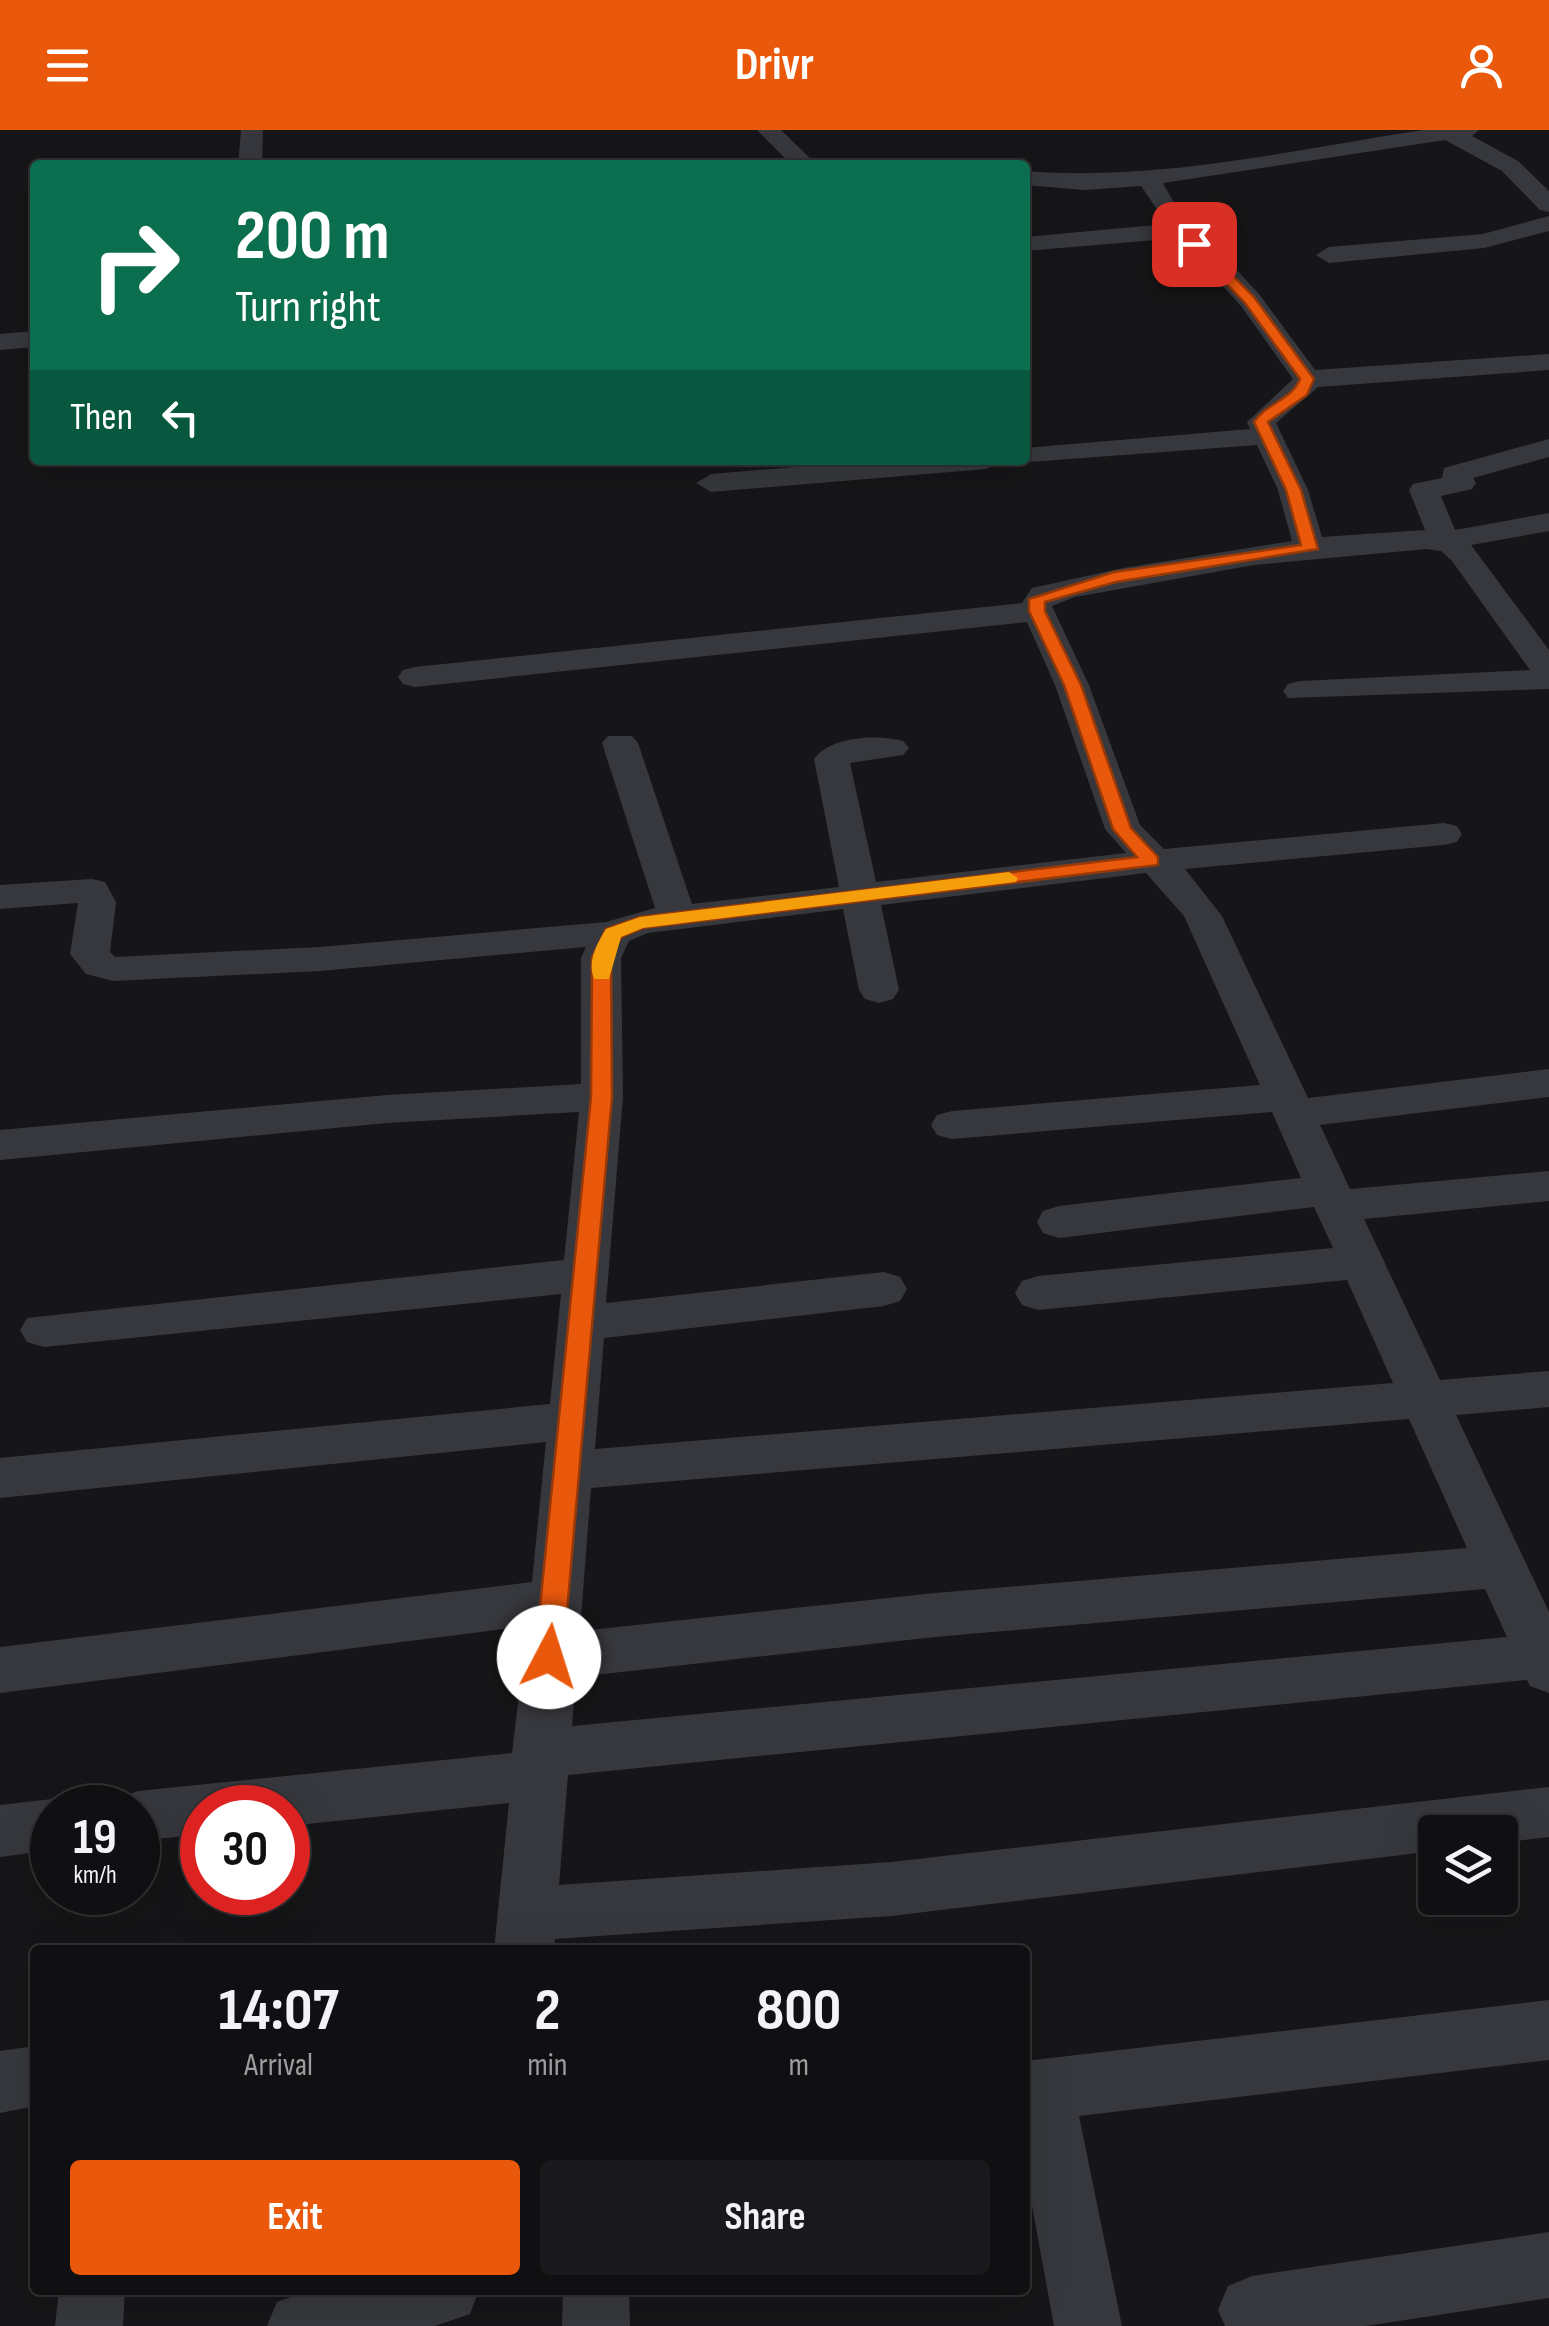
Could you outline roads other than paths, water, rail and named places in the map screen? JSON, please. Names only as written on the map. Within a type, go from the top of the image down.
[{"type":"street","points":[[250,160],[252,130]]},
{"type":"street","points":[[768,130],[800,160]]},
{"type":"street","points":[[1030,179],[1066,183],[1149,178],[1460,132],[1510,166],[1549,205]]},
{"type":"street","points":[[1225,137],[1254,162]]},
{"type":"street","points":[[1149,178],[1183,230],[1250,300],[1307,379]]},
{"type":"street","points":[[1496,238],[1549,223]]},
{"type":"street","points":[[1030,244],[1183,230]]},
{"type":"street","points":[[1329,255],[1496,238],[1549,240]]},
{"type":"street","points":[[0,342],[30,339]]},
{"type":"street","points":[[1307,379],[1413,375],[1549,362]]},
{"type":"street","points":[[1307,379],[1302,392],[1267,413],[1261,422],[1294,490],[1310,549]]},
{"type":"street","points":[[1030,457],[1265,436]]},
{"type":"street","points":[[1549,448],[1454,474],[1461,483],[1424,490],[1447,542],[1549,671]]},
{"type":"street","points":[[711,483],[855,466]]},
{"type":"street","points":[[310,1796],[538,1764],[1543,1648],[1501,1566],[1203,916],[1187,892],[1122,829],[1072,685],[1037,611],[1037,599],[1076,586],[1310,549],[1416,538],[1447,542],[1471,534],[1549,522]]},
{"type":"street","points":[[415,676],[1037,611]]},
{"type":"street","points":[[1300,691],[1549,679]]},
{"type":"street","points":[[620,743],[677,918]]},
{"type":"street","points":[[879,990],[832,759],[840,753],[891,748]]},
{"type":"street","points":[[0,897],[92,890],[97,902],[90,954],[100,965],[113,969],[320,959],[613,933],[640,922],[1152,861],[1444,834]]},
{"type":"street","points":[[613,933],[602,958],[602,1097],[538,1764],[526,1932],[1549,1812]]},
{"type":"street","points":[[952,1125],[1289,1106],[1549,1083]]},
{"type":"street","points":[[0,1144],[387,1109],[602,1097]]},
{"type":"street","points":[[1059,1222],[1332,1198],[1549,1186]]},
{"type":"street","points":[[1038,1294],[1362,1262]]},
{"type":"street","points":[[44,1330],[585,1275]]},
{"type":"street","points":[[580,1324],[884,1288]]},
{"type":"street","points":[[566,1471],[1549,1389]]},
{"type":"street","points":[[0,1478],[571,1421]]},
{"type":"street","points":[[549,1657],[935,1616],[1501,1566]]},
{"type":"street","points":[[0,1670],[554,1601]]},
{"type":"street","points":[[0,1830],[30,1827]]},
{"type":"street","points":[[1088,2326],[1034,2091],[1549,2030]]},
{"type":"street","points":[[0,2082],[30,2077]]},
{"type":"street","points":[[1252,2310],[1549,2265]]},
{"type":"street","points":[[89,2326],[92,2295]]},
{"type":"street","points":[[596,2295],[596,2326]]},
{"type":"street","points":[[301,2326],[411,2307]]}]
